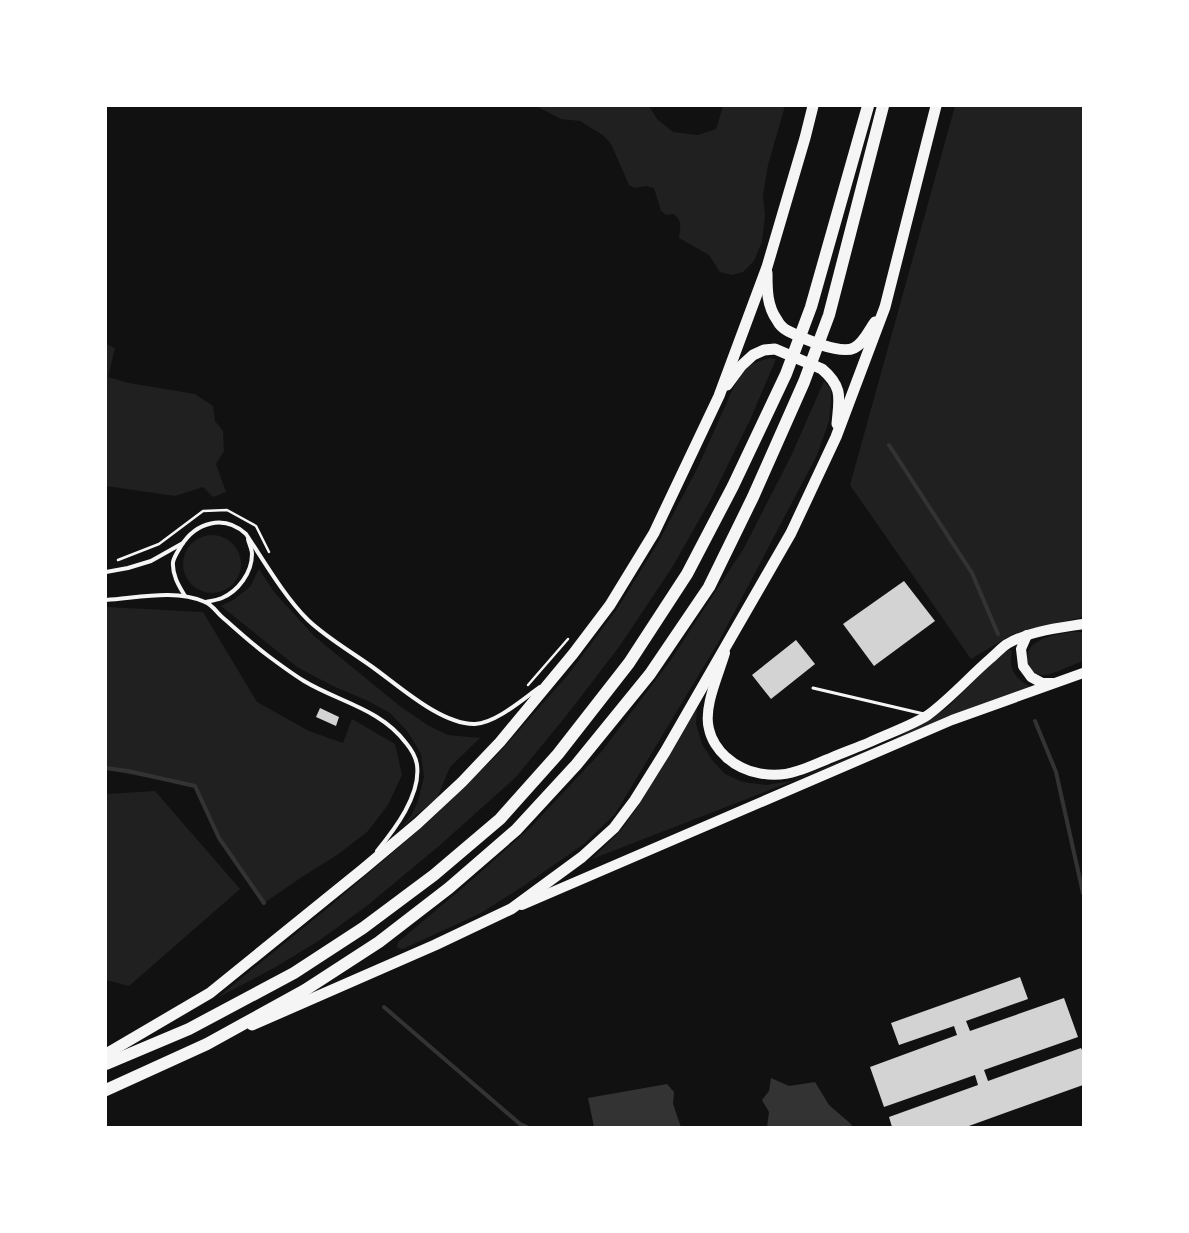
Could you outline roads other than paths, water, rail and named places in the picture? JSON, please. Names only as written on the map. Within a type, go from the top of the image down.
[{"type":"highway","points":[[106,1054],[210,993],[418,823],[462,782],[500,742],[610,605],[654,533],[719,396],[767,266],[814,106]]},
{"type":"highway","points":[[106,1064],[189,1029],[294,972],[363,928],[434,875],[500,818],[558,754],[625,669],[686,574],[733,486],[786,374],[811,307],[868,106]]},
{"type":"highway","points":[[207,1044],[305,990],[379,942],[449,888],[516,830],[576,766],[650,674],[709,587],[753,497],[804,382],[828,315],[883,106]]},
{"type":"highway","points":[[106,1090],[207,1044],[435,945],[511,909],[582,857],[614,828],[635,800],[729,641],[790,533],[836,437],[885,307],[936,106]]},
{"type":"highway","points":[[767,266],[770,308],[777,321],[786,330],[829,348],[845,350],[853,348],[859,344],[885,307]]},
{"type":"highway","points":[[719,396],[741,366],[753,355],[764,350],[775,350],[822,369],[838,387],[839,398],[836,437]]},
{"type":"main road","points":[[729,641],[710,700],[708,728],[712,739],[721,753],[731,762],[755,772],[769,774],[796,771],[863,745],[919,720],[946,700],[1007,645],[1026,635],[1083,624]]},
{"type":"main road","points":[[1026,635],[1021,649],[1021,660],[1025,671],[1031,677],[1042,683],[1059,682]]},
{"type":"main road","points":[[511,909],[952,720],[1083,673]]},
{"type":"street","points":[[185,596],[174,574],[173,562],[183,542],[192,532],[201,526],[219,522],[231,524],[239,527],[246,534],[288,595],[308,619],[334,642],[370,665],[428,707],[446,717],[463,723],[476,724],[492,720],[552,679]]},
{"type":"street","points":[[206,602],[221,599],[234,591],[248,571],[252,554],[246,534]]},
{"type":"street","points":[[106,572],[128,568],[151,561],[183,542]]},
{"type":"street","points":[[106,600],[158,596],[185,596],[206,602],[256,647],[284,668],[305,682],[374,714],[388,723],[400,735],[410,749],[417,764],[414,792],[395,828],[362,870]]},
{"type":"lane","points":[[813,688],[928,714]]},
{"type":"waterway","points":[[889,445],[972,573],[998,634]]},
{"type":"waterway","points":[[1035,721],[1056,772],[1083,893]]},
{"type":"waterway","points":[[106,768],[128,771],[195,786],[219,838],[264,903]]},
{"type":"waterway","points":[[384,1007],[520,1124],[527,1127]]}]
